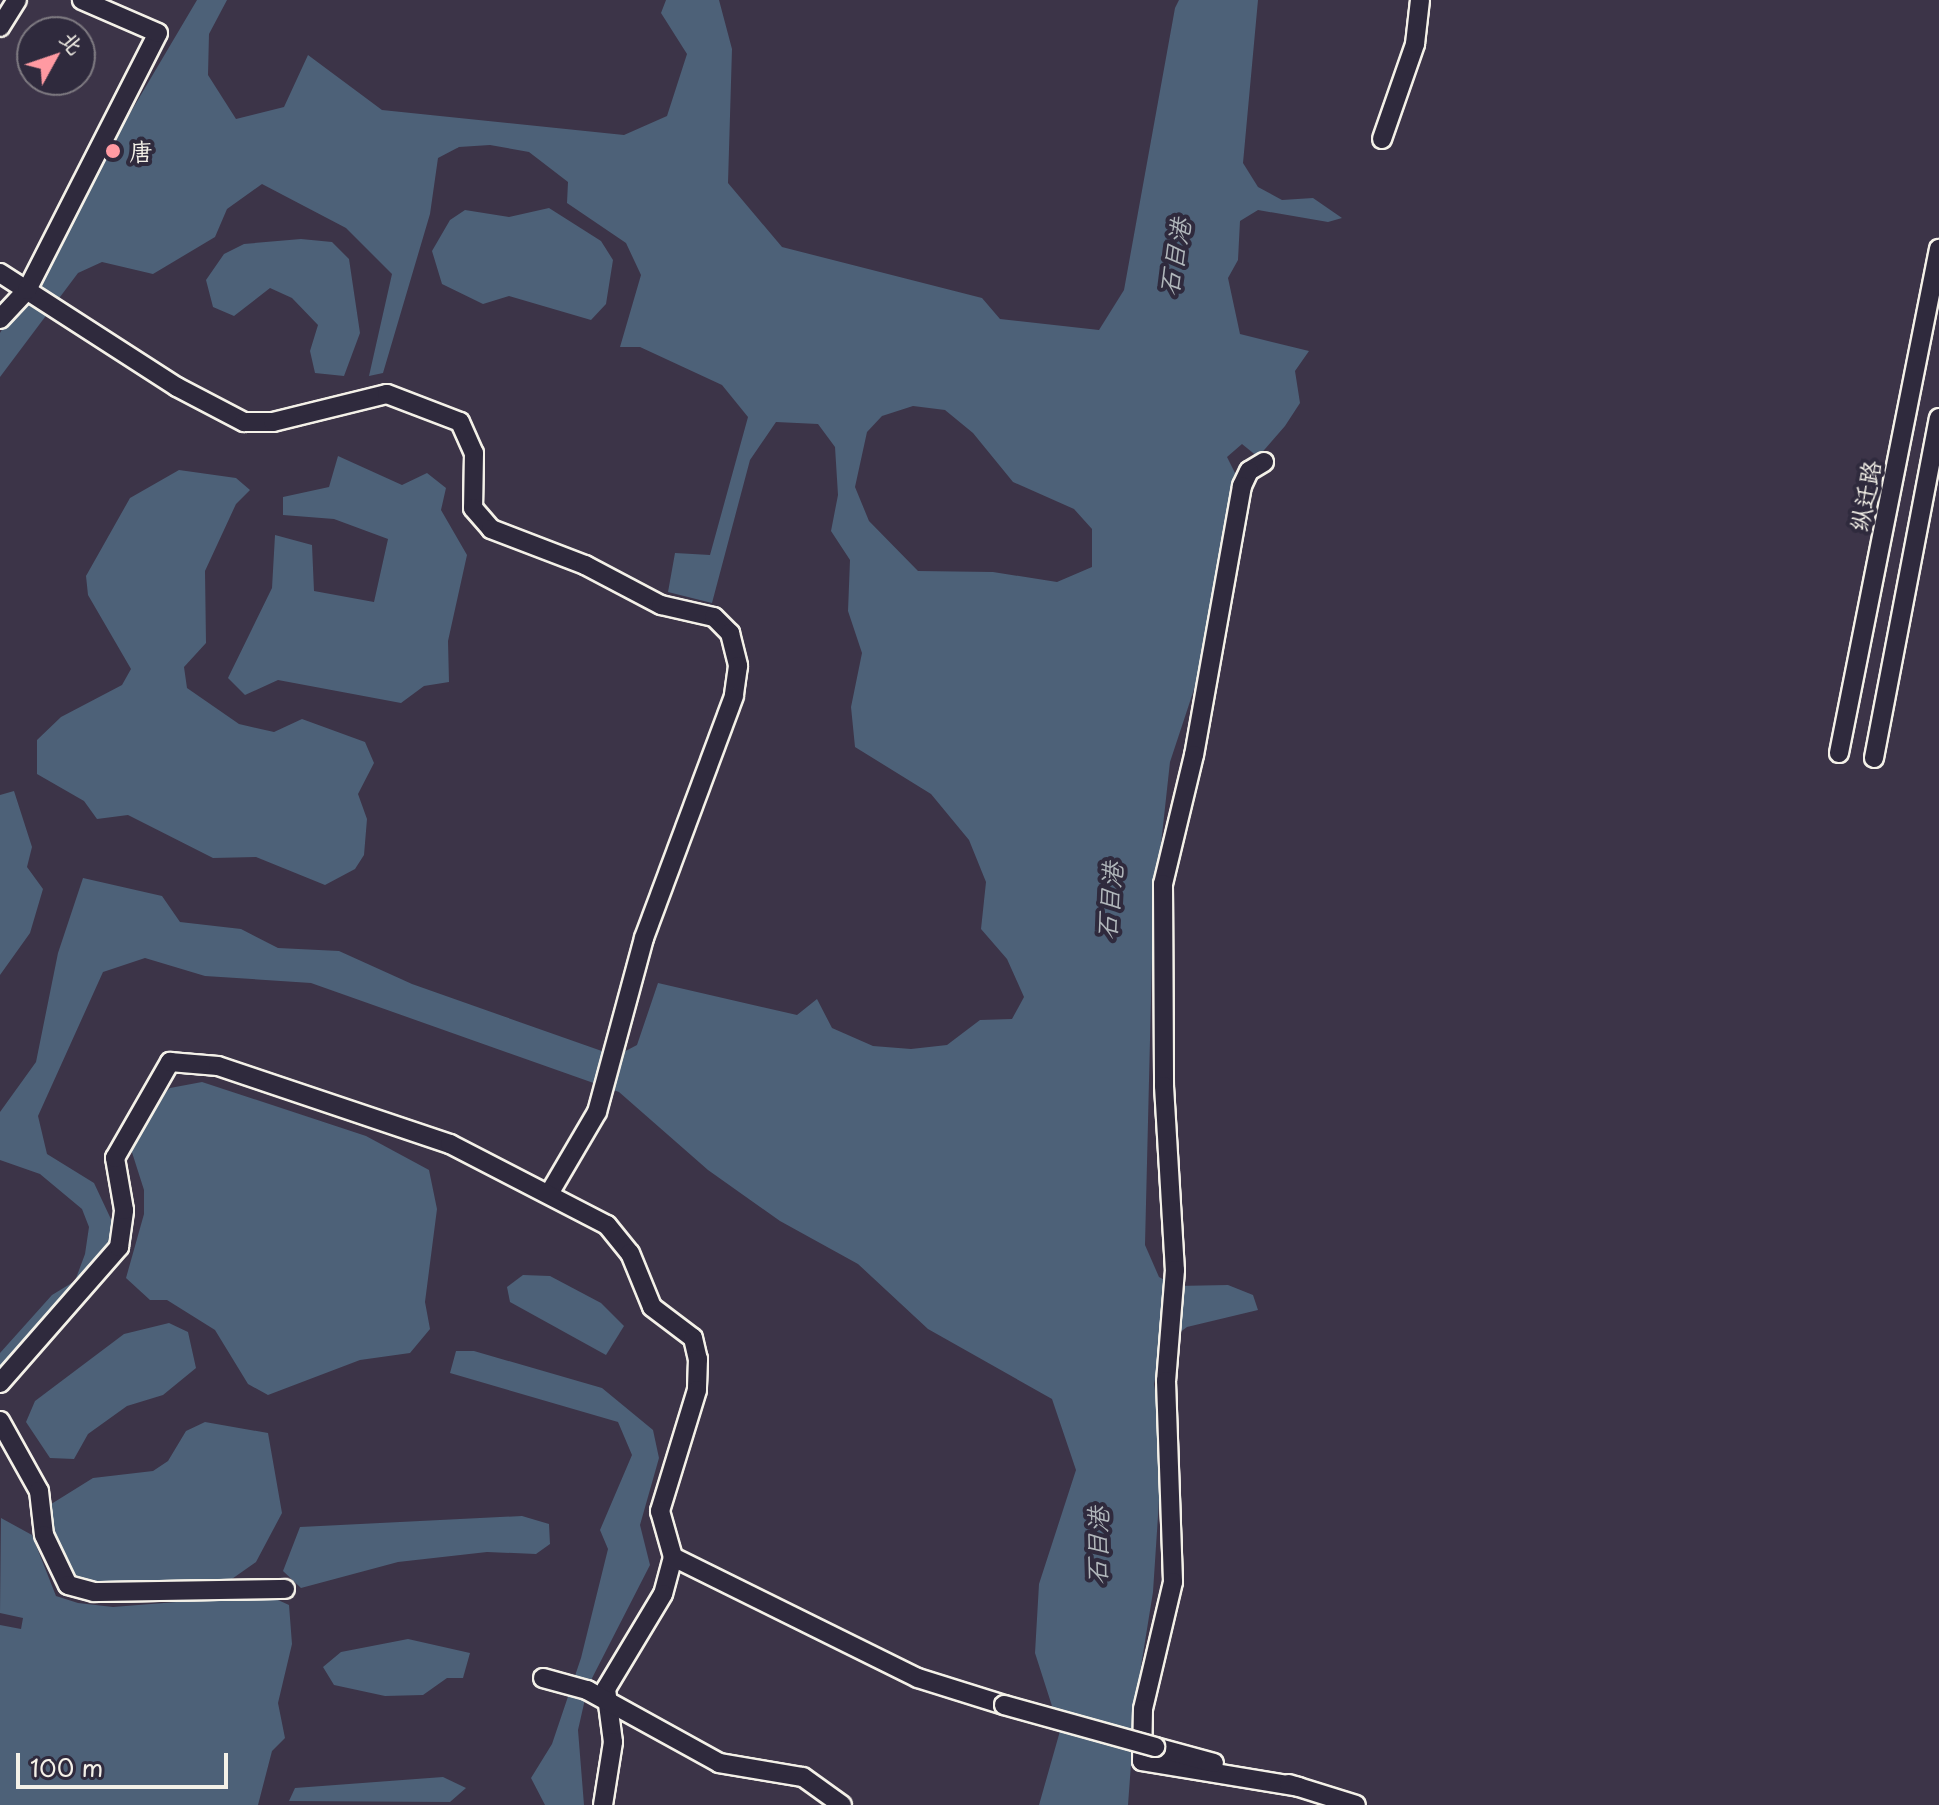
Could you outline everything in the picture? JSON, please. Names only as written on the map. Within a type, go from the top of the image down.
[{"type":"street","points":[[0,27],[17,0]]},
{"type":"street","points":[[0,319],[27,289],[158,33],[82,0]]},
{"type":"street","points":[[1382,139],[1415,44],[1420,0]]},
{"type":"street","name":"纵迁路","points":[[1839,753],[1939,249]]},
{"type":"street","points":[[0,273],[177,387],[244,422],[273,422],[387,394],[460,422],[474,453],[473,508],[491,529],[585,565],[661,605],[714,617],[730,633],[738,666],[734,696],[644,938],[597,1112],[550,1192]]},
{"type":"street","points":[[1874,758],[1939,418]]},
{"type":"street","points":[[1264,462],[1249,471],[1242,486],[1194,755],[1163,884],[1164,1086],[1175,1270],[1166,1381],[1173,1582],[1143,1709],[1142,1761],[1299,1787]]},
{"type":"street","points":[[0,1383],[119,1247],[124,1210],[115,1158],[170,1062],[218,1066],[450,1144],[550,1192],[607,1225],[630,1253],[652,1307],[693,1338],[697,1390],[660,1511],[673,1557],[663,1594],[606,1689],[613,1742],[603,1805]]},
{"type":"street","points":[[0,1421],[39,1491],[48,1547],[68,1585],[94,1592],[285,1589]]},
{"type":"street","points":[[673,1557],[918,1678],[1356,1805]]},
{"type":"street","points":[[543,1678],[607,1701],[719,1763],[803,1777],[842,1805]]},
{"type":"water","name":"石目港","points":[[197,0],[227,0],[209,34],[208,75],[236,119],[284,107],[308,55],[382,110],[624,135],[667,116],[687,54],[661,13],[666,0],[719,0],[732,49],[728,183],[782,247],[982,298],[1000,319],[1099,330],[1124,290],[1175,8],[1179,0],[1258,0],[1243,163],[1258,187],[1282,200],[1313,198],[1342,218],[1328,222],[1258,210],[1240,221],[1238,260],[1228,278],[1240,334],[1309,351],[1295,371],[1300,403],[1285,426],[1258,457],[1242,444],[1227,457],[1239,481],[1209,644],[1170,762],[1153,917],[1145,1245],[1159,1277],[1176,1286],[1228,1285],[1253,1295],[1258,1310],[1187,1327],[1163,1345],[1154,1384],[1163,1440],[1153,1592],[1136,1697],[1128,1805],[1039,1805],[1060,1731],[1035,1653],[1039,1584],[1076,1470],[1052,1399],[928,1329],[858,1264],[780,1221],[708,1170],[619,1092],[311,983],[205,976],[145,958],[103,972],[38,1116],[47,1154],[94,1183],[117,1232],[88,1283],[0,1379],[0,1353],[52,1295],[75,1281],[85,1254],[89,1227],[82,1209],[40,1174],[0,1160],[0,1112],[36,1062],[58,953],[83,878],[162,896],[180,922],[241,929],[278,948],[339,951],[412,984],[616,1056],[637,1045],[658,983],[797,1015],[817,999],[832,1028],[873,1046],[911,1049],[947,1045],[980,1020],[1012,1019],[1024,997],[1007,959],[981,929],[986,882],[969,840],[931,794],[855,747],[851,707],[862,653],[848,611],[850,560],[831,531],[838,495],[835,447],[818,424],[776,422],[750,460],[712,603],[668,592],[675,553],[710,555],[748,417],[722,385],[640,347],[620,347],[641,275],[626,243],[567,203],[568,182],[529,152],[490,145],[459,147],[438,158],[430,214],[383,373],[369,376],[392,274],[346,228],[262,184],[227,209],[215,237],[153,274],[102,262],[78,273],[0,377],[0,333]],"holes":[[[913,406],[945,410],[973,433],[1013,482],[1074,509],[1092,529],[1092,567],[1057,582],[993,572],[918,571],[869,521],[855,487],[867,432],[882,416]]]},
{"type":"water","points":[[549,208],[601,241],[613,260],[606,304],[591,320],[509,296],[483,304],[442,284],[432,251],[450,220],[465,210],[509,217]]},
{"type":"water","points":[[301,239],[332,242],[349,259],[360,333],[344,376],[315,373],[310,351],[318,325],[292,298],[270,288],[234,316],[213,307],[206,280],[224,254],[244,244]]},
{"type":"water","points":[[338,456],[402,485],[427,473],[446,488],[441,510],[467,555],[448,641],[449,682],[424,686],[401,703],[278,680],[245,695],[228,678],[272,588],[275,535],[312,545],[314,591],[374,602],[388,539],[334,519],[283,515],[283,497],[329,487]]},
{"type":"water","points":[[179,470],[236,478],[250,490],[236,504],[205,571],[206,643],[184,667],[187,688],[239,724],[274,732],[302,719],[365,742],[374,763],[358,794],[367,819],[364,855],[355,869],[325,885],[256,857],[213,858],[128,815],[97,819],[84,801],[37,774],[37,740],[61,717],[122,685],[131,669],[88,595],[86,576],[130,498]]},
{"type":"water","points":[[14,791],[32,847],[27,867],[43,889],[30,933],[0,975],[0,795]]},
{"type":"water","points":[[202,1082],[366,1136],[429,1170],[437,1209],[425,1302],[430,1329],[410,1353],[360,1360],[268,1395],[248,1384],[215,1330],[167,1300],[150,1300],[126,1278],[144,1214],[144,1190],[129,1143],[139,1118],[170,1088]]},
{"type":"water","points":[[523,1275],[550,1276],[601,1303],[624,1326],[606,1355],[510,1302],[507,1287]]},
{"type":"water","points":[[169,1323],[188,1332],[196,1368],[163,1395],[127,1406],[88,1434],[74,1459],[50,1458],[26,1422],[35,1401],[124,1334]]},
{"type":"water","points":[[456,1351],[474,1351],[602,1388],[653,1430],[659,1458],[640,1525],[650,1565],[588,1686],[578,1730],[584,1805],[545,1805],[531,1778],[552,1744],[581,1658],[608,1549],[600,1530],[632,1455],[618,1422],[450,1373]]},
{"type":"water","points":[[205,1422],[268,1433],[282,1513],[256,1562],[229,1581],[85,1595],[66,1587],[49,1534],[48,1506],[93,1478],[153,1471],[168,1461],[186,1431]]},
{"type":"water","points":[[522,1516],[549,1524],[550,1544],[536,1554],[487,1552],[398,1562],[301,1588],[283,1571],[300,1527]]},
{"type":"water","points":[[1,1518],[32,1535],[56,1596],[78,1603],[113,1607],[267,1595],[289,1605],[292,1644],[278,1703],[285,1738],[272,1751],[258,1805],[0,1805],[0,1625],[21,1629],[23,1618],[0,1613]]},
{"type":"water","points":[[408,1639],[470,1653],[463,1678],[447,1678],[423,1695],[385,1696],[334,1685],[323,1667],[341,1652]]},
{"type":"water","points":[[443,1777],[466,1788],[450,1802],[289,1801],[295,1788]]},
{"type":"place","name":"唐","points":[[113,151]]}]
